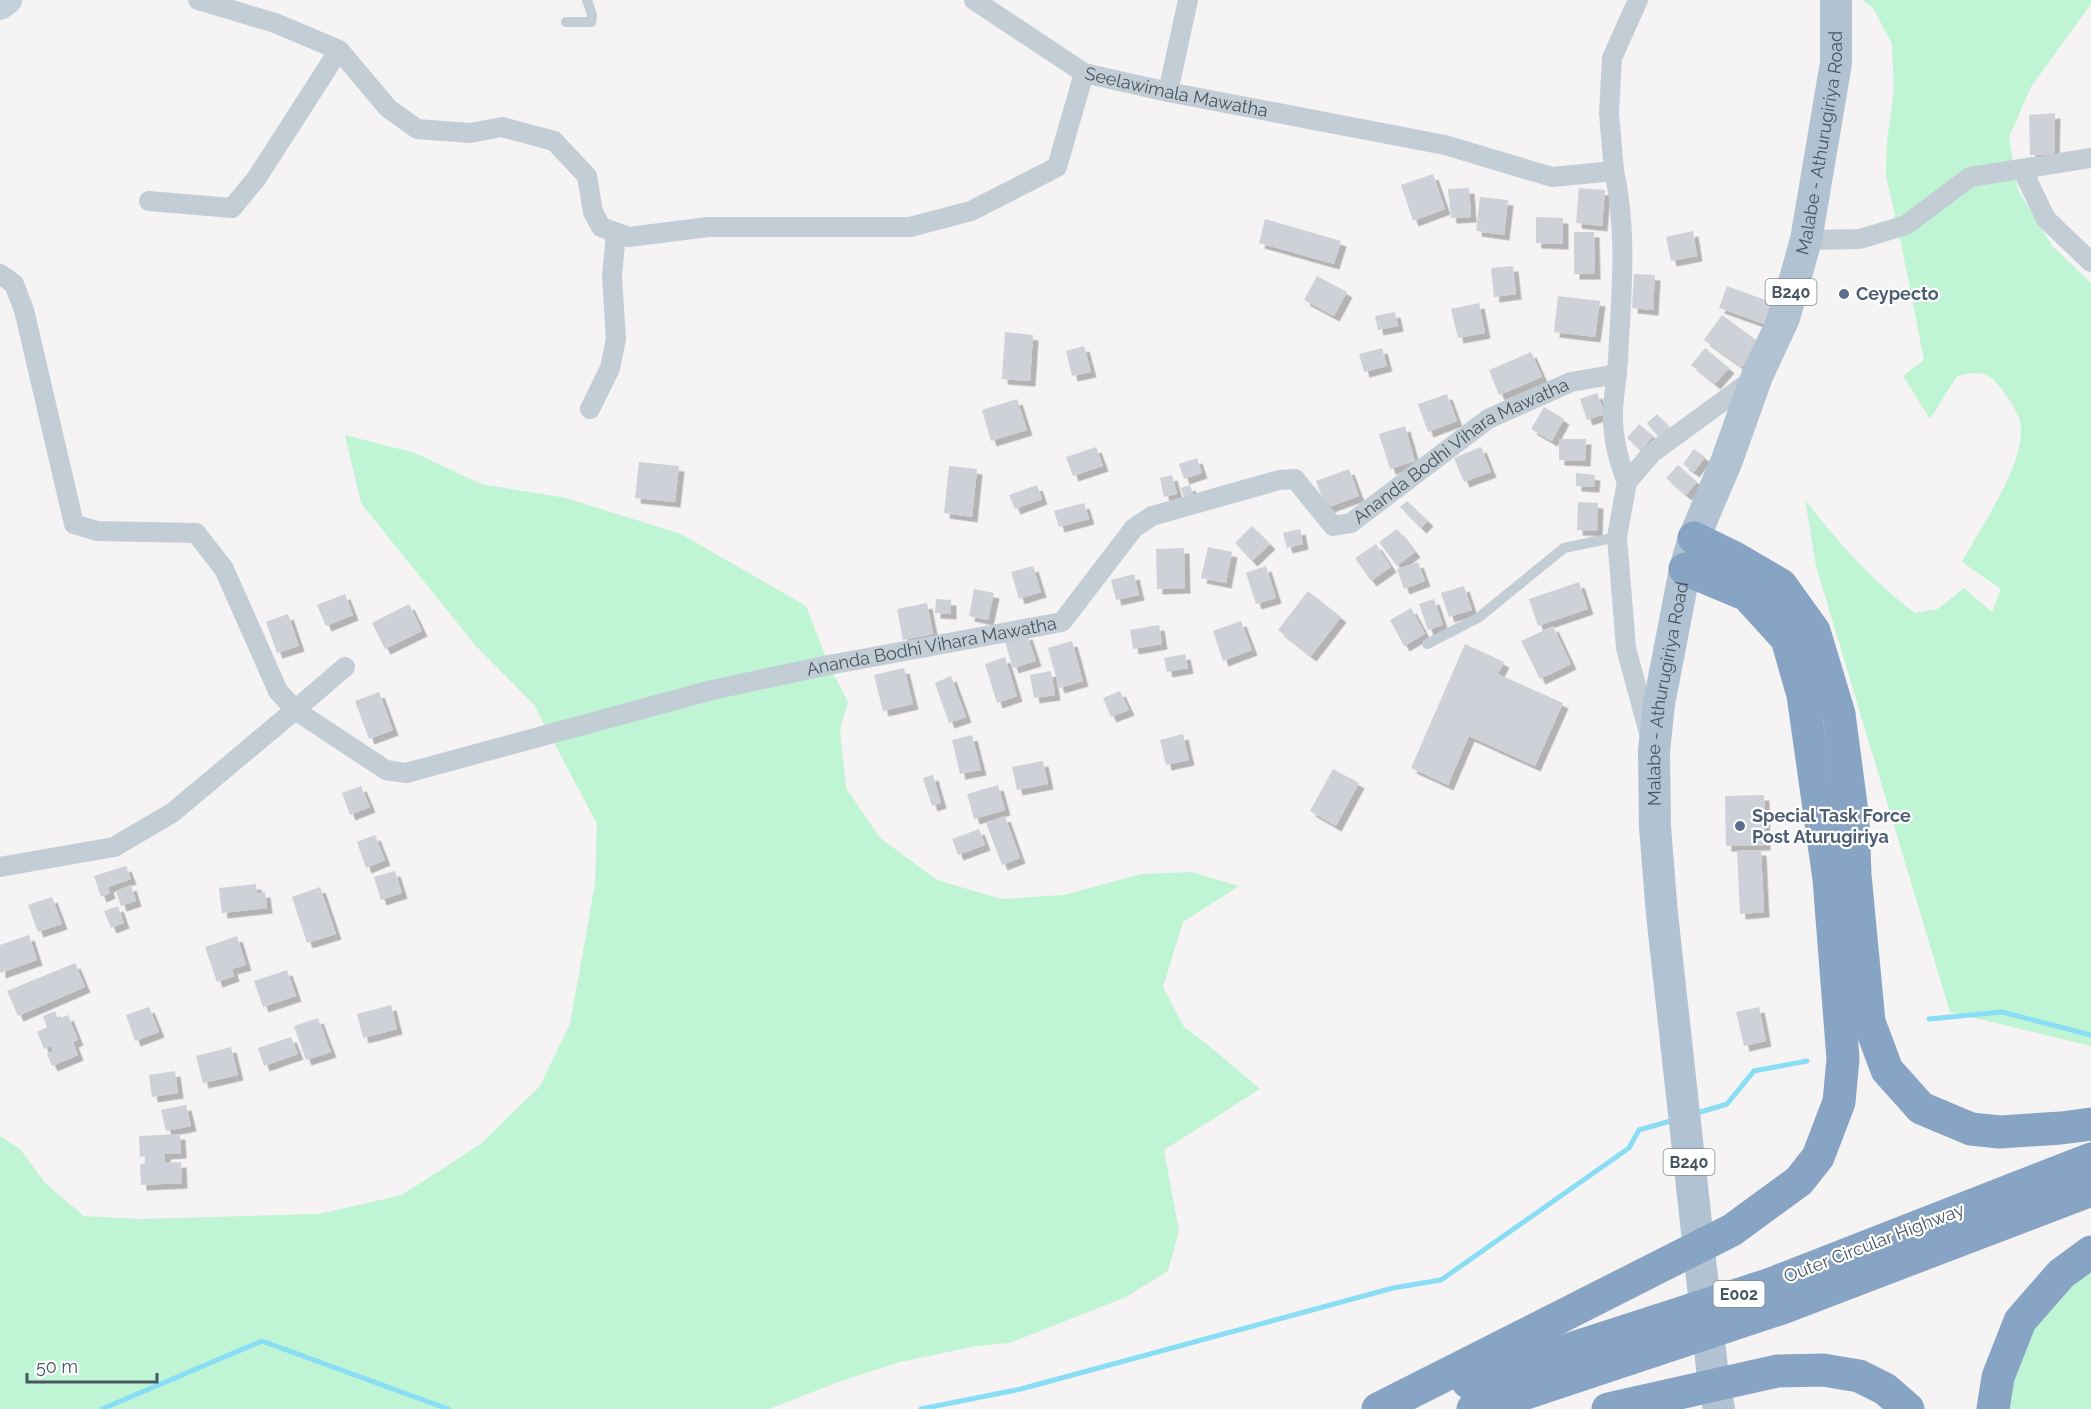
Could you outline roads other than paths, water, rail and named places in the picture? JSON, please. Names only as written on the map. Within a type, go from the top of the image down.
[{"type":"highway","points":[[1694,538],[1734,557],[1781,585],[1814,632],[1839,714],[1853,820],[1855,875],[1869,1022],[1887,1070],[1921,1108],[1971,1129],[2000,1132],[2091,1124]]},
{"type":"highway","points":[[1379,1409],[1732,1230],[1799,1181],[1818,1157],[1839,1102],[1843,1059],[1829,879],[1803,695],[1787,639],[1747,595],[1685,569]]},
{"type":"highway","name":"Outer Circular Highway","points":[[1379,1409],[1768,1285],[2091,1159]]},
{"type":"highway","name":"Outer Circular Highway","points":[[1473,1409],[1782,1308],[2091,1190]]},
{"type":"highway","points":[[1993,1409],[1998,1377],[2020,1321],[2061,1274],[2091,1252]]},
{"type":"highway","points":[[1608,1409],[1777,1371],[1823,1370],[1859,1376],[1885,1389],[1908,1409]]},
{"type":"main road","name":"Malabe - Athurugiriya Road","points":[[1719,1409],[1713,1377],[1662,914],[1655,827],[1654,751],[1659,704],[1685,569],[1694,538],[1727,460],[1757,376],[1784,318],[1806,240],[1836,63],[1836,0]]},
{"type":"street","points":[[0,6],[8,0]]},
{"type":"street","points":[[198,0],[275,23],[339,50],[388,108],[417,129],[470,134],[502,127],[554,141],[587,176],[593,212],[609,230],[616,339],[610,368],[590,409]]},
{"type":"street","points":[[974,0],[1084,74]]},
{"type":"street","points":[[1168,92],[1188,0]]},
{"type":"street","points":[[1627,482],[1619,462],[1613,412],[1624,255],[1609,113],[1612,58],[1638,0]]},
{"type":"street","points":[[149,201],[232,208],[256,179],[339,50]]},
{"type":"street","name":"Seelawimala Mawatha","points":[[609,230],[629,237],[708,227],[910,227],[971,211],[1057,167],[1084,74],[1445,145],[1552,177],[1614,171]]},
{"type":"street","points":[[1806,240],[1860,239],[1906,225],[1970,177],[2023,171],[2091,158]]},
{"type":"street","points":[[2023,171],[2046,219],[2091,262]]},
{"type":"street","points":[[0,274],[14,284],[24,310],[74,524],[97,531],[196,533],[224,569],[278,691],[295,710]]},
{"type":"street","name":"Ananda Bodhi Vihara Mawatha","points":[[295,710],[386,770],[406,773],[712,690],[829,665],[1062,622],[1134,528],[1152,516],[1280,480],[1295,479],[1333,526],[1351,523],[1488,419],[1571,382],[1617,374]]},
{"type":"street","points":[[1654,751],[1626,648],[1617,537],[1627,482],[1652,453],[1757,376]]},
{"type":"street","points":[[0,867],[114,847],[172,813],[345,667]]},
{"type":"lane","points":[[566,22],[591,22],[592,15],[587,0]]},
{"type":"lane","points":[[1427,644],[1478,618],[1564,548],[1617,537]]},
{"type":"waterway","points":[[1929,1019],[2002,1012],[2091,1035]]},
{"type":"waterway","points":[[1694,1114],[1727,1104],[1754,1071],[1807,1061]]},
{"type":"waterway","points":[[921,1409],[1021,1389],[1393,1288],[1441,1280],[1629,1148],[1639,1130],[1674,1120]]},
{"type":"waterway","points":[[102,1409],[262,1341],[448,1409]]},
{"type":"place","name":"Ceypecto","points":[[1844,294]]},
{"type":"place","name":"Special Task Force Post Aturugiriya","points":[[1740,826]]}]
